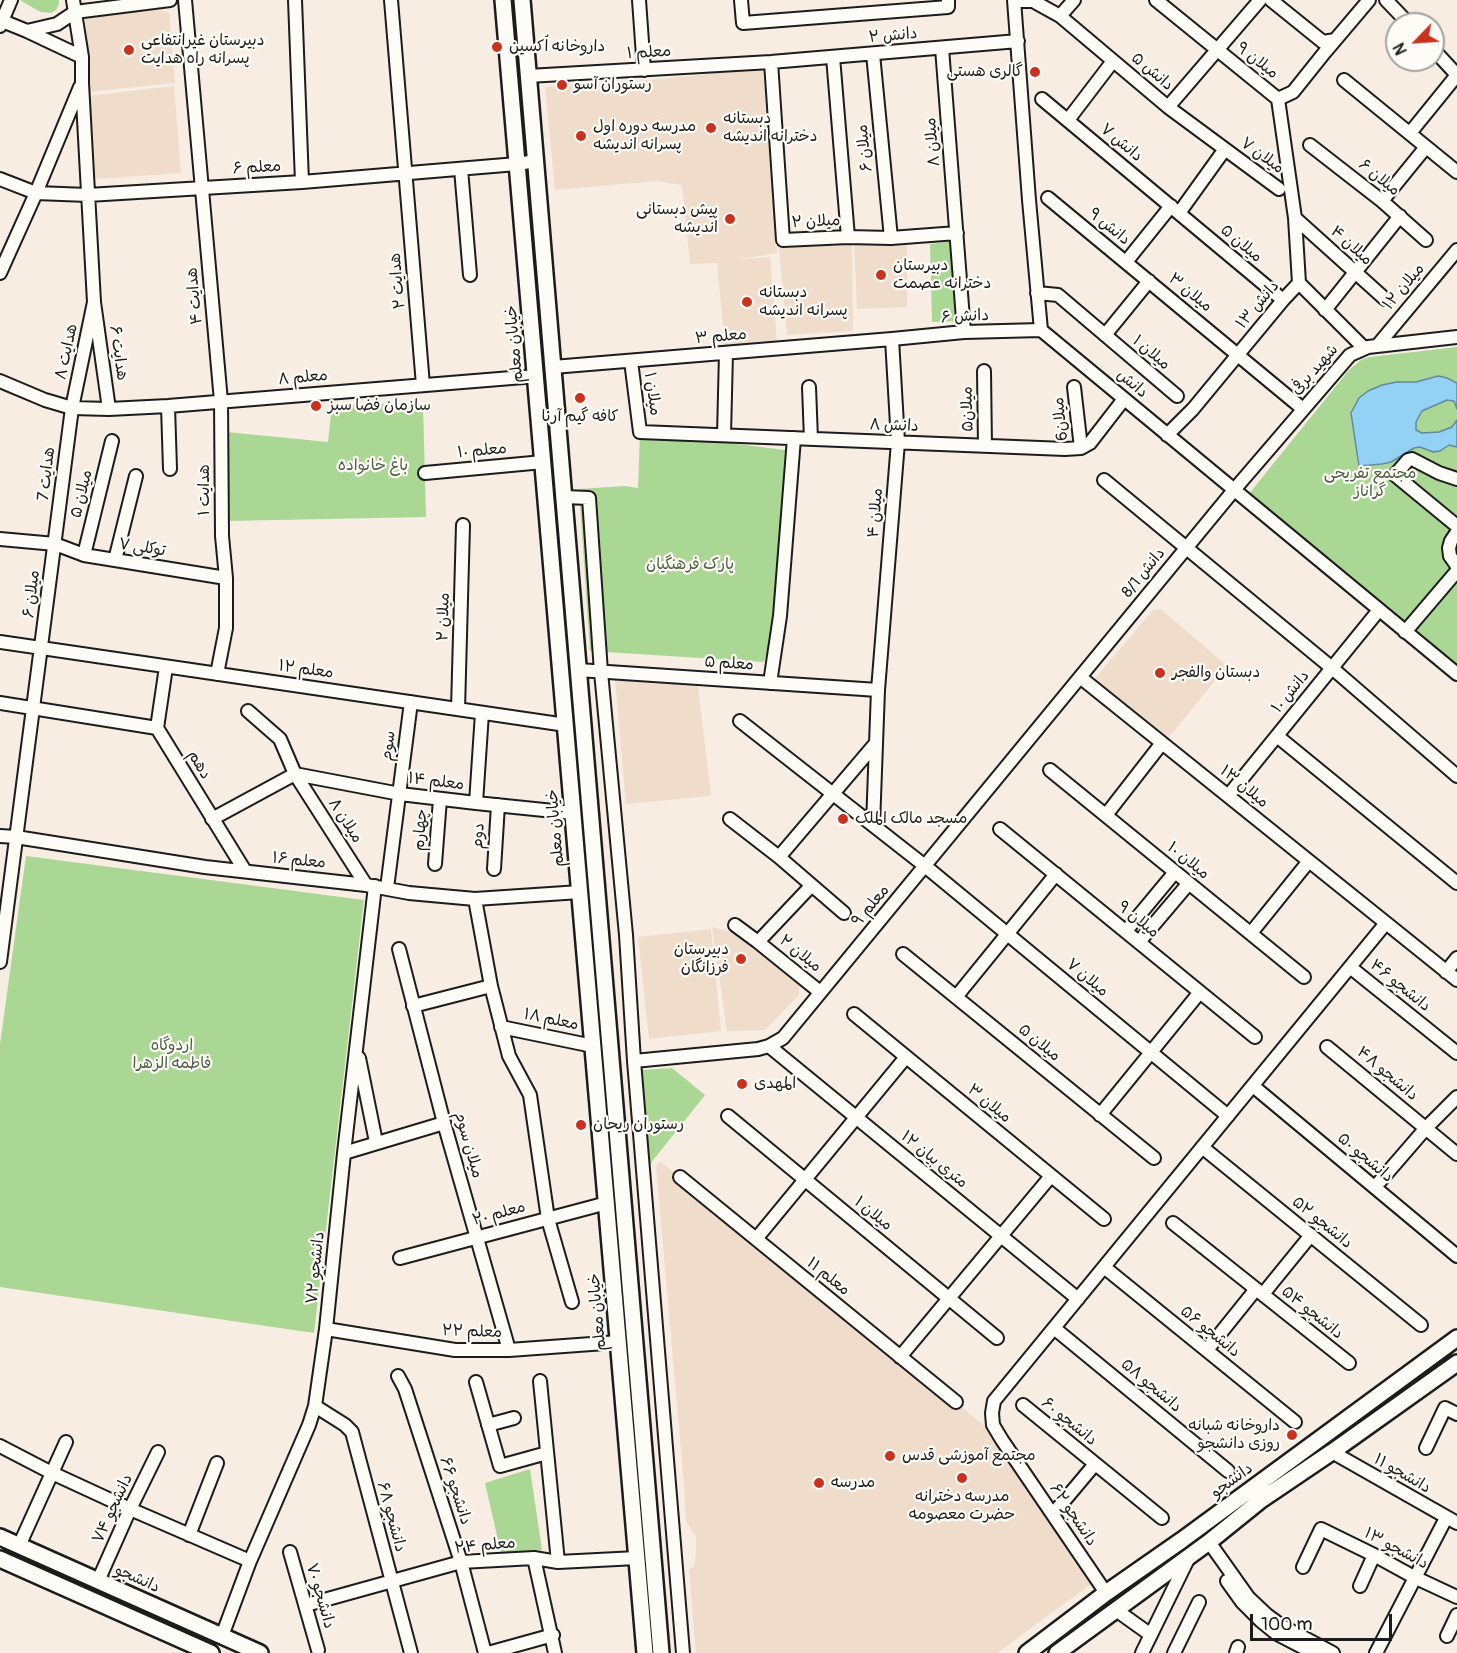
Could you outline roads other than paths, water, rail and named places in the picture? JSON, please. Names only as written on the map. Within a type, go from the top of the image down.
[{"type":"main road","name":"خیابان معلم","points":[[503,0],[646,1653]]},
{"type":"main road","name":"خیابان معلم","points":[[522,0],[660,1653]]},
{"type":"main road","points":[[612,1264],[628,1263]]},
{"type":"main road","name":"دانشجو","points":[[1027,1653],[1457,1338]]},
{"type":"main road","name":"دانشجو","points":[[1061,1652],[1189,1556],[1210,1551],[1261,1500],[1457,1363]]},
{"type":"main road","name":"دانشجو","points":[[0,1537],[260,1653]]},
{"type":"main road","points":[[0,1559],[211,1653]]},
{"type":"street","points":[[11,0],[1,22],[82,57]]},
{"type":"street","points":[[27,32],[57,24],[74,6],[170,0]]},
{"type":"street","name":"هدایت ۴","points":[[185,0],[221,401]]},
{"type":"street","points":[[295,0],[302,183]]},
{"type":"street","name":"هدایت ۲","points":[[391,0],[423,385]]},
{"type":"street","points":[[639,0],[644,70]]},
{"type":"street","points":[[741,0],[743,23],[948,3]]},
{"type":"street","points":[[1014,0],[1036,293],[1041,330]]},
{"type":"street","name":"دانش ۵","points":[[1014,0],[1033,1],[1060,16],[1168,107],[1225,149]]},
{"type":"street","points":[[1060,16],[1074,0]]},
{"type":"street","name":"میلان ۹","points":[[1156,0],[1278,99]]},
{"type":"street","points":[[1168,107],[1260,0]]},
{"type":"street","points":[[1271,0],[1323,42],[1335,40]]},
{"type":"street","points":[[1278,99],[1293,93],[1369,0]]},
{"type":"street","points":[[1386,0],[1398,12]]},
{"type":"street","points":[[74,6],[82,57],[94,302]]},
{"type":"street","name":"دانش ۲","points":[[771,63],[1018,41]]},
{"type":"street","name":"میلان ۸","points":[[942,48],[957,233]]},
{"type":"street","name":"میلان ۶","points":[[873,54],[891,238]]},
{"type":"street","points":[[833,57],[848,237]]},
{"type":"street","points":[[1068,120],[1113,61]]},
{"type":"street","points":[[1410,133],[1457,75],[1445,62]]},
{"type":"street","name":"معلم ۱","points":[[528,76],[771,63]]},
{"type":"street","name":"میلان ۲","points":[[771,63],[783,240],[891,238],[957,233]]},
{"type":"street","points":[[1344,80],[1457,171]]},
{"type":"street","points":[[0,273],[82,82]]},
{"type":"street","name":"دانش ۷","points":[[1042,99],[1175,209]]},
{"type":"street","name":"دانش ۱۳","points":[[1167,435],[1193,408],[1299,283],[1295,218],[1278,99]]},
{"type":"street","name":"میلان ۶","points":[[1310,145],[1382,201],[1426,240]]},
{"type":"street","points":[[1382,201],[1426,147]]},
{"type":"street","points":[[1126,262],[1175,209],[1225,149]]},
{"type":"street","name":"میلان ۷","points":[[1225,149],[1279,189]]},
{"type":"street","name":"معلم ۶","points":[[0,179],[36,193],[88,195],[302,183],[536,161]]},
{"type":"street","points":[[461,169],[470,275]]},
{"type":"street","name":"دانش ۹","points":[[1048,198],[1149,281]]},
{"type":"street","name":"میلان ۵","points":[[1175,209],[1283,300]]},
{"type":"street","points":[[1324,310],[1400,216]]},
{"type":"street","name":"میلان ۴","points":[[1295,218],[1386,299]]},
{"type":"street","points":[[957,233],[964,332]]},
{"type":"street","name":"میلان ۱۲","points":[[1371,347],[1457,250]]},
{"type":"street","points":[[1105,335],[1149,281]]},
{"type":"street","name":"میلان ۳","points":[[1149,281],[1238,354]]},
{"type":"street","points":[[1299,283],[1324,310],[1371,347]]},
{"type":"street","name":"میلان ۱","points":[[1036,293],[1058,295],[1177,396]]},
{"type":"street","name":"هدایت ۸","points":[[72,408],[94,302]]},
{"type":"street","name":"هدایت ۶","points":[[94,302],[109,409]]},
{"type":"street","name":"دانش ۶","points":[[892,339],[964,332],[1041,330]]},
{"type":"street","name":"دانش","points":[[1041,330],[1457,674]]},
{"type":"street","name":"شهید برفی","points":[[1234,490],[1350,355],[1371,347],[1457,337]]},
{"type":"street","name":"میلان ۴","points":[[873,825],[878,690],[898,442],[892,339]]},
{"type":"street","name":"معلم ۳","points":[[553,367],[892,339]]},
{"type":"street","points":[[724,435],[726,353]]},
{"type":"street","points":[[1238,354],[1303,409]]},
{"type":"street","name":"میلان ۱","points":[[631,361],[640,432]]},
{"type":"street","name":"میلان۵","points":[[984,371],[985,446]]},
{"type":"street","name":"معلم ۸","points":[[0,381],[45,400],[72,408],[109,409],[536,376]]},
{"type":"street","points":[[809,387],[811,439]]},
{"type":"street","name":"میلان6","points":[[1074,387],[1080,448]]},
{"type":"street","points":[[1080,448],[1090,443],[1124,399]]},
{"type":"street","name":"هدایت ۱","points":[[217,674],[225,628],[226,578],[222,536],[221,401]]},
{"type":"street","points":[[168,406],[170,469]]},
{"type":"street","name":"هدایت 7","points":[[55,544],[72,408]]},
{"type":"street","name":"دانش ۸","points":[[640,432],[1080,448]]},
{"type":"street","points":[[770,683],[780,616],[794,438]]},
{"type":"street","name":"میلان ۵","points":[[84,555],[112,441]]},
{"type":"street","points":[[1457,479],[1439,473],[1412,459],[1408,460],[1395,475],[1457,526]]},
{"type":"street","name":"معلم ۱۰","points":[[425,473],[543,462]]},
{"type":"street","points":[[115,560],[136,476]]},
{"type":"street","points":[[1104,480],[1332,668],[1457,776]]},
{"type":"street","name":"دانش 8/1","points":[[1080,677],[1234,490]]},
{"type":"street","points":[[564,497],[589,498],[683,1653]]},
{"type":"street","name":"میلان ۲","points":[[458,709],[463,525]]},
{"type":"street","points":[[1457,532],[1449,548],[1450,556],[1457,566]]},
{"type":"street","name":"توکلی ۷","points":[[0,539],[55,544],[84,555],[226,578]]},
{"type":"street","name":"میلان ۶","points":[[0,962],[55,544]]},
{"type":"street","points":[[1405,632],[1457,571]]},
{"type":"street","name":"دانش ۱۰","points":[[1228,796],[1379,610]]},
{"type":"street","name":"معلم ۱۲","points":[[0,642],[566,725]]},
{"type":"street","points":[[0,704],[158,728],[166,667]]},
{"type":"street","name":"معلم ۵","points":[[578,670],[878,690]]},
{"type":"street","name":"میلان ۱۳","points":[[1080,677],[1457,980]]},
{"type":"street","name":"معلم ۹","points":[[770,1046],[783,1038],[1080,677]]},
{"type":"street","name":"سوم","points":[[376,886],[400,794],[411,702]]},
{"type":"street","name":"میلان ۸","points":[[248,711],[280,739],[295,774],[376,886]]},
{"type":"street","points":[[476,803],[482,713]]},
{"type":"street","points":[[740,722],[925,866]]},
{"type":"street","name":"دهم","points":[[158,728],[245,871]]},
{"type":"street","points":[[1276,736],[1457,883]]},
{"type":"street","points":[[779,857],[876,743]]},
{"type":"street","points":[[1106,815],[1162,743]]},
{"type":"street","name":"میلان ۱۰","points":[[1050,770],[1304,977]]},
{"type":"street","points":[[212,819],[295,774]]},
{"type":"street","name":"معلم ۱۴","points":[[295,774],[400,794],[573,813]]},
{"type":"street","name":"چهارم","points":[[435,864],[440,799]]},
{"type":"street","name":"دوم","points":[[494,869],[498,806]]},
{"type":"street","points":[[730,819],[779,857],[844,913]]},
{"type":"street","name":"میلان ۹","points":[[1000,829],[1255,1037]]},
{"type":"street","name":"معلم ۱۶","points":[[0,836],[245,871],[475,899],[580,892]]},
{"type":"street","points":[[1251,933],[1309,861]]},
{"type":"street","name":"میلان ۷","points":[[925,866],[1228,1116]]},
{"type":"street","points":[[1126,931],[1175,872]]},
{"type":"street","points":[[956,998],[1056,874]]},
{"type":"street","points":[[1139,942],[1189,883]]},
{"type":"street","name":"دانشجو ۷۲","points":[[222,1636],[250,1561],[309,1425],[315,1406],[326,1329],[356,1046],[376,886]]},
{"type":"street","points":[[735,925],[758,942],[811,886]]},
{"type":"street","points":[[475,899],[491,986],[509,1056],[530,1095],[548,1219],[572,1302]]},
{"type":"street","points":[[1054,1328],[1386,923]]},
{"type":"street","name":"میلان ۲","points":[[758,942],[820,992]]},
{"type":"street","name":"میلان سوم","points":[[399,949],[444,1123],[509,1350]]},
{"type":"street","name":"میلان ۵","points":[[903,954],[1154,1158]]},
{"type":"street","points":[[1446,972],[1457,958]]},
{"type":"street","name":"دانشجو ۴۶","points":[[1350,967],[1457,1053]]},
{"type":"street","points":[[413,1006],[491,986]]},
{"type":"street","points":[[1100,1115],[1200,992]]},
{"type":"street","name":"میلان ۳","points":[[854,1014],[1104,1219]]},
{"type":"street","name":"معلم ۱۸","points":[[501,1027],[593,1046]]},
{"type":"street","points":[[356,1046],[376,1142]]},
{"type":"street","points":[[634,1061],[770,1046]]},
{"type":"street","name":"۱۲ متری بیان","points":[[770,1046],[1078,1299]]},
{"type":"street","name":"دانشجو ۴۸","points":[[1328,1047],[1457,1154]]},
{"type":"street","points":[[756,1239],[906,1057]]},
{"type":"street","name":"دانشجو ۵۰","points":[[1253,1086],[1457,1256]]},
{"type":"street","points":[[1375,1187],[1426,1128],[1457,1097]]},
{"type":"street","name":"میلان ۱","points":[[728,1116],[997,1338]]},
{"type":"street","points":[[344,1153],[444,1123]]},
{"type":"street","name":"دانشجو ۵۲","points":[[1202,1147],[1421,1325]]},
{"type":"street","points":[[619,1151],[642,1149]]},
{"type":"street","points":[[900,1357],[1051,1176]]},
{"type":"street","name":"معلم ۱۱","points":[[680,1177],[956,1402]]},
{"type":"street","name":"معلم ۲۰","points":[[400,1258],[607,1203]]},
{"type":"street","name":"دانشجو ۵۴","points":[[1173,1223],[1348,1363]]},
{"type":"street","points":[[1259,1292],[1311,1235]]},
{"type":"street","name":"دانشجو ۵۶","points":[[1104,1267],[1295,1422]]},
{"type":"street","name":"دانشجو ۵۴","points":[[1207,1350],[1259,1292]]},
{"type":"street","name":"دانشجو ۶۲","points":[[1054,1328],[994,1401],[993,1425],[1106,1593]]},
{"type":"street","name":"دانشجو ۵۸","points":[[1054,1328],[1228,1471]]},
{"type":"street","name":"معلم ۲۲","points":[[326,1329],[455,1350],[509,1350],[619,1342]]},
{"type":"street","name":"دانشجو ۶۶","points":[[398,1376],[405,1389],[461,1562],[486,1653]]},
{"type":"street","points":[[540,1381],[558,1562]]},
{"type":"street","points":[[476,1382],[500,1466],[547,1453]]},
{"type":"street","name":"دانشجو ۶۰","points":[[1023,1405],[1162,1518]]},
{"type":"street","name":"دانشجو ۶۸","points":[[315,1406],[352,1432],[411,1653]]},
{"type":"street","points":[[1426,1448],[1445,1408],[1457,1414]]},
{"type":"street","points":[[488,1425],[514,1418]]},
{"type":"street","points":[[642,1427],[664,1425]]},
{"type":"street","points":[[19,1546],[66,1443]]},
{"type":"street","points":[[0,1446],[130,1509],[250,1561]]},
{"type":"street","name":"دانشجو ۷۴","points":[[98,1581],[158,1452]]},
{"type":"street","name":"دانشجو ۱۱","points":[[1332,1452],[1451,1520]]},
{"type":"street","points":[[189,1535],[217,1463]]},
{"type":"street","name":"دانشجو ۶۰","points":[[1053,1514],[1095,1464]]},
{"type":"street","points":[[1376,1653],[1414,1577],[1451,1520]]},
{"type":"street","name":"دانشجو ۱۳","points":[[1303,1568],[1320,1529],[1457,1597]]},
{"type":"street","points":[[1210,1551],[1242,1602],[1261,1621],[1277,1634],[1314,1653]]},
{"type":"street","name":"دانشجو ۷۰","points":[[290,1552],[318,1650]]},
{"type":"street","points":[[1360,1586],[1374,1555]]},
{"type":"street","points":[[1142,1653],[1189,1556]]},
{"type":"street","points":[[534,1558],[555,1653]]},
{"type":"street","name":"معلم ۲۴","points":[[306,1605],[461,1562],[534,1558],[558,1562],[637,1558]]},
{"type":"street","points":[[1174,1653],[1199,1602]]},
{"type":"street","points":[[1116,1610],[1151,1635]]},
{"type":"street","points":[[1448,1636],[1457,1615]]},
{"type":"street","points":[[486,1653],[552,1635]]},
{"type":"street","points":[[1296,1644],[1332,1653]]},
{"type":"water","points":[[1438,376],[1457,383],[1457,409],[1454,401],[1447,400],[1422,411],[1416,422],[1416,430],[1422,433],[1439,432],[1452,427],[1457,420],[1457,447],[1449,445],[1440,451],[1433,452],[1420,447],[1414,448],[1391,462],[1359,466],[1351,413],[1359,398],[1382,385],[1416,382]]},
{"type":"place","name":"داروخانه اُکسین","points":[[497,47]]},
{"type":"place","name":"دبیرستان غیرانتفاعی پسرانه راه هدایت","points":[[129,50]]},
{"type":"place","name":"گالری هستی","points":[[1035,72]]},
{"type":"place","name":"رستوران آسو","points":[[562,85]]},
{"type":"place","name":"دبستانه دخترانه اندیشه","points":[[711,128]]},
{"type":"place","name":"مدرسه دوره اول پسرانه اندیشه","points":[[581,136]]},
{"type":"place","name":"پیش دبستانی اندیشه","points":[[730,219]]},
{"type":"place","name":"دبیرستان دخترانه عصمت","points":[[881,275]]},
{"type":"place","name":"دبستانه پسرانه اندیشه","points":[[747,302]]},
{"type":"place","name":"کافه گیم آرنا","points":[[580,398]]},
{"type":"place","name":"سازمان فضا سبز","points":[[316,406]]},
{"type":"place","name":"دبستان والفجر","points":[[1160,673]]},
{"type":"place","name":"مسجد مالک الملک","points":[[843,819]]},
{"type":"place","name":"دبیرستان فرزانگان","points":[[741,959]]},
{"type":"place","name":"المهدی","points":[[742,1084]]},
{"type":"place","name":"رستوران ریحان","points":[[581,1125]]},
{"type":"place","name":"داروخانه شبانه روزی دانشجو","points":[[1292,1435]]},
{"type":"place","name":"مجتمع آموزشی قدس","points":[[890,1456]]},
{"type":"place","name":"مدرسه دخترانه حضرت معصومه","points":[[962,1478]]},
{"type":"place","name":"مدرسه","points":[[819,1483]]},
{"type":"park label","name":"باغ خانواده","points":[[373,466]]},
{"type":"park label","name":"مجتمع تفریحی گراناز","points":[[1370,483]]},
{"type":"park label","name":"پارک فرهنگیان","points":[[690,565]]},
{"type":"park label","name":"اردوگاه فاطمه الزهرا","points":[[172,1055]]}]
